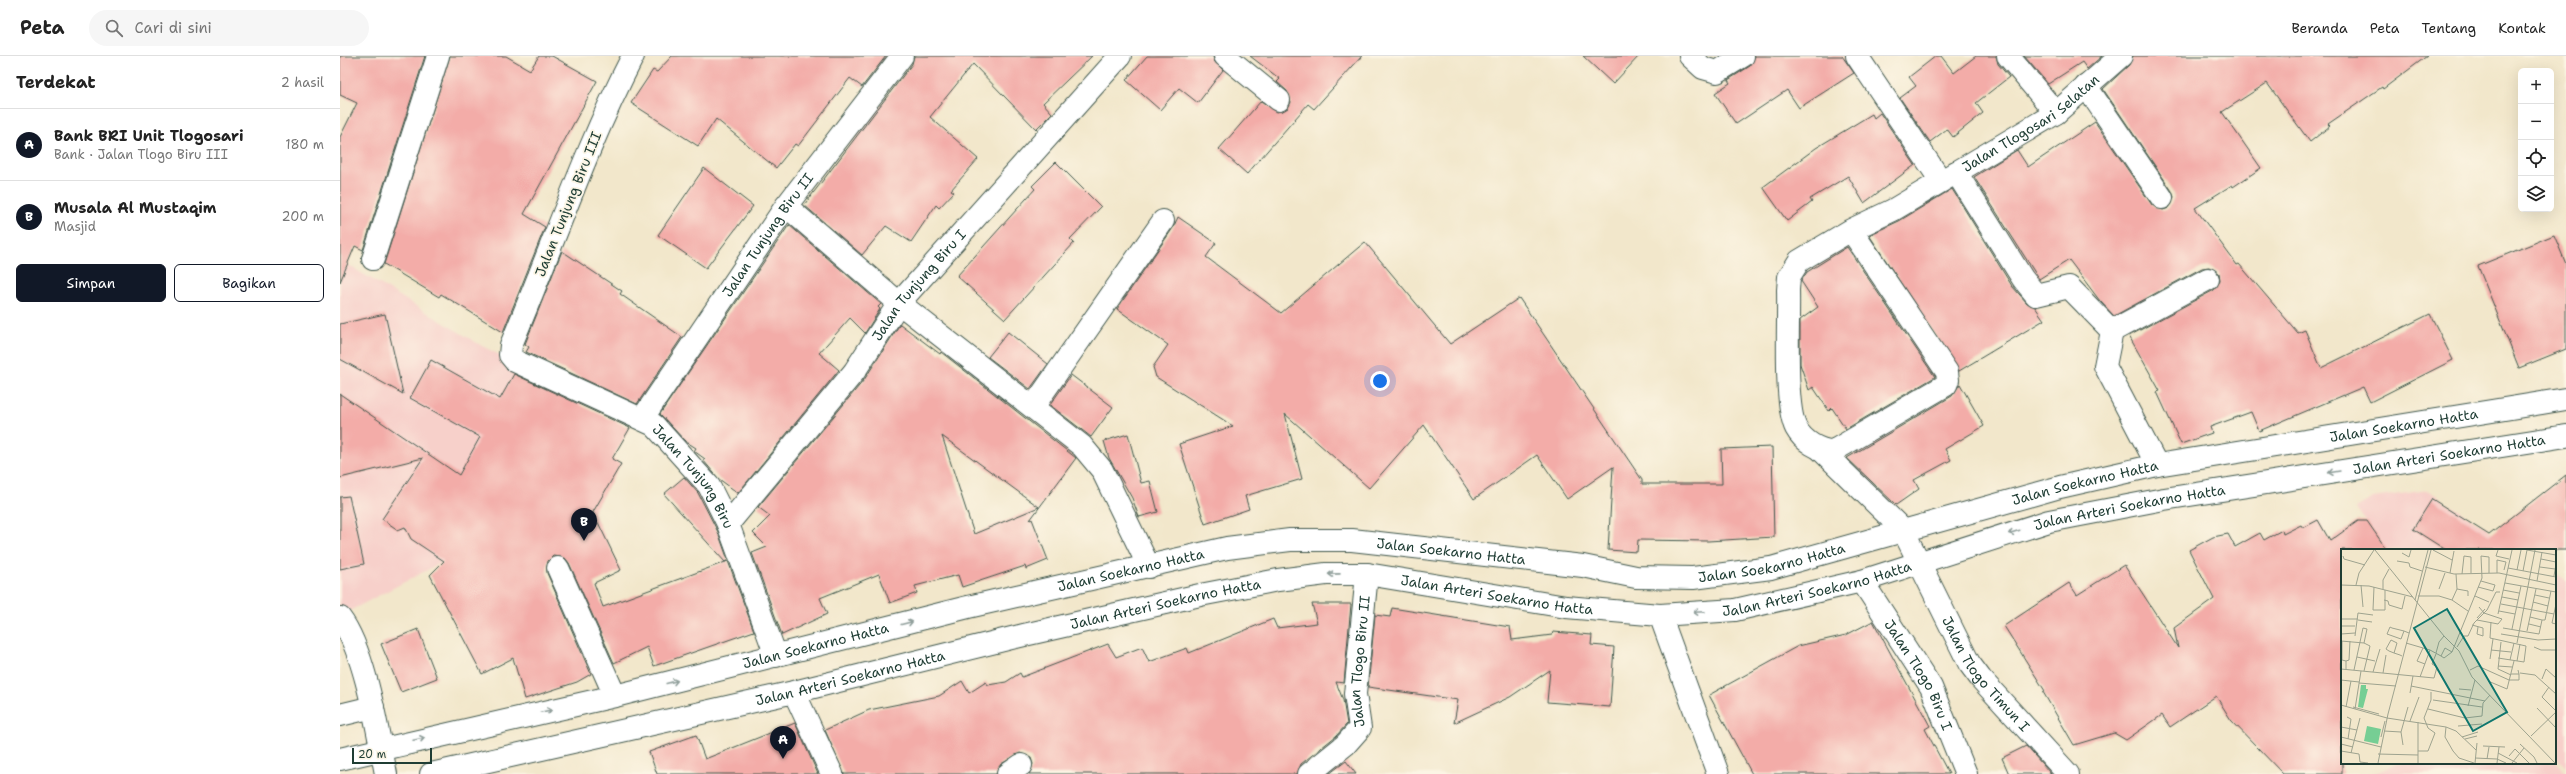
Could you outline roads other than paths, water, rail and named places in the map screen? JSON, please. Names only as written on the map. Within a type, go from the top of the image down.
[{"type":"street","points":[[373,259],[438,56]]},
{"type":"street","name":"Jalan Tunjung Biru III","points":[[510,355],[511,345],[605,110],[633,56]]},
{"type":"street","name":"Jalan Tunjung Biru II","points":[[642,419],[786,206],[902,56]]},
{"type":"street","name":"Jalan Tunjung Biru I","points":[[728,524],[854,372],[899,303],[1120,56]]},
{"type":"street","points":[[1225,56],[1279,100]]},
{"type":"street","points":[[1690,56],[1703,68],[1717,72],[1743,56]]},
{"type":"street","points":[[1856,56],[1949,177]]},
{"type":"street","points":[[2008,56],[2056,113]]},
{"type":"street","name":"Jalan Tlogosari Selatan","points":[[1794,266],[1852,230],[1893,210],[2056,113],[2121,56]]},
{"type":"street","points":[[2086,86],[2162,198]]},
{"type":"street","name":"Jalan Tlogosari Selatan","points":[[1949,177],[2036,296],[2069,287],[2112,331]]},
{"type":"street","points":[[786,206],[899,303],[1082,446],[1102,470],[1149,567]]},
{"type":"street","points":[[1033,407],[1163,221]]},
{"type":"street","points":[[1822,451],[1833,451],[1946,385],[1948,380],[1947,372],[1852,230]]},
{"type":"street","name":"Jalan Tlogo Timun I","points":[[1794,266],[1789,277],[1788,290],[1790,409],[1796,428],[1811,444],[1822,451],[1903,530],[1969,663],[1980,679],[2068,774]]},
{"type":"street","points":[[2157,465],[2106,366],[2112,331],[2208,279]]},
{"type":"street","name":"Jalan Tunjung Biru","points":[[510,355],[515,361],[654,425],[709,486],[728,524],[776,656]]},
{"type":"street","name":"Jalan Soekarno Hatta","points":[[340,758],[615,696],[968,607],[1149,567],[1226,548],[1290,540],[1352,540],[1584,566],[1636,577],[1693,578],[1771,568],[1903,530],[2060,488],[2157,465],[2566,399]]},
{"type":"street","name":"Jalan Arteri Soekarno Hatta","points":[[431,774],[469,770],[1024,635],[1200,595],[1278,580],[1326,574],[1367,574],[1566,607],[1660,615],[1735,610],[1862,581],[2064,518],[2164,499],[2566,436]]},
{"type":"street","points":[[558,568],[615,696]]},
{"type":"street","name":"Jalan Tlogo Biru II","points":[[1309,774],[1345,745],[1360,728],[1355,694],[1367,574]]},
{"type":"street","name":"Jalan Tlogo Biru I","points":[[1862,581],[1932,687],[1966,774]]},
{"type":"street","points":[[1660,615],[1718,774]]},
{"type":"street","points":[[340,618],[350,631],[373,707],[386,774]]},
{"type":"street","points":[[794,692],[832,774]]},
{"type":"street","points":[[340,715],[373,707]]},
{"type":"place","name":"Musala Al Mustaqim","points":[[584,541]]},
{"type":"place","name":"Bank BRI Unit Tlogosari","points":[[783,759]]}]
